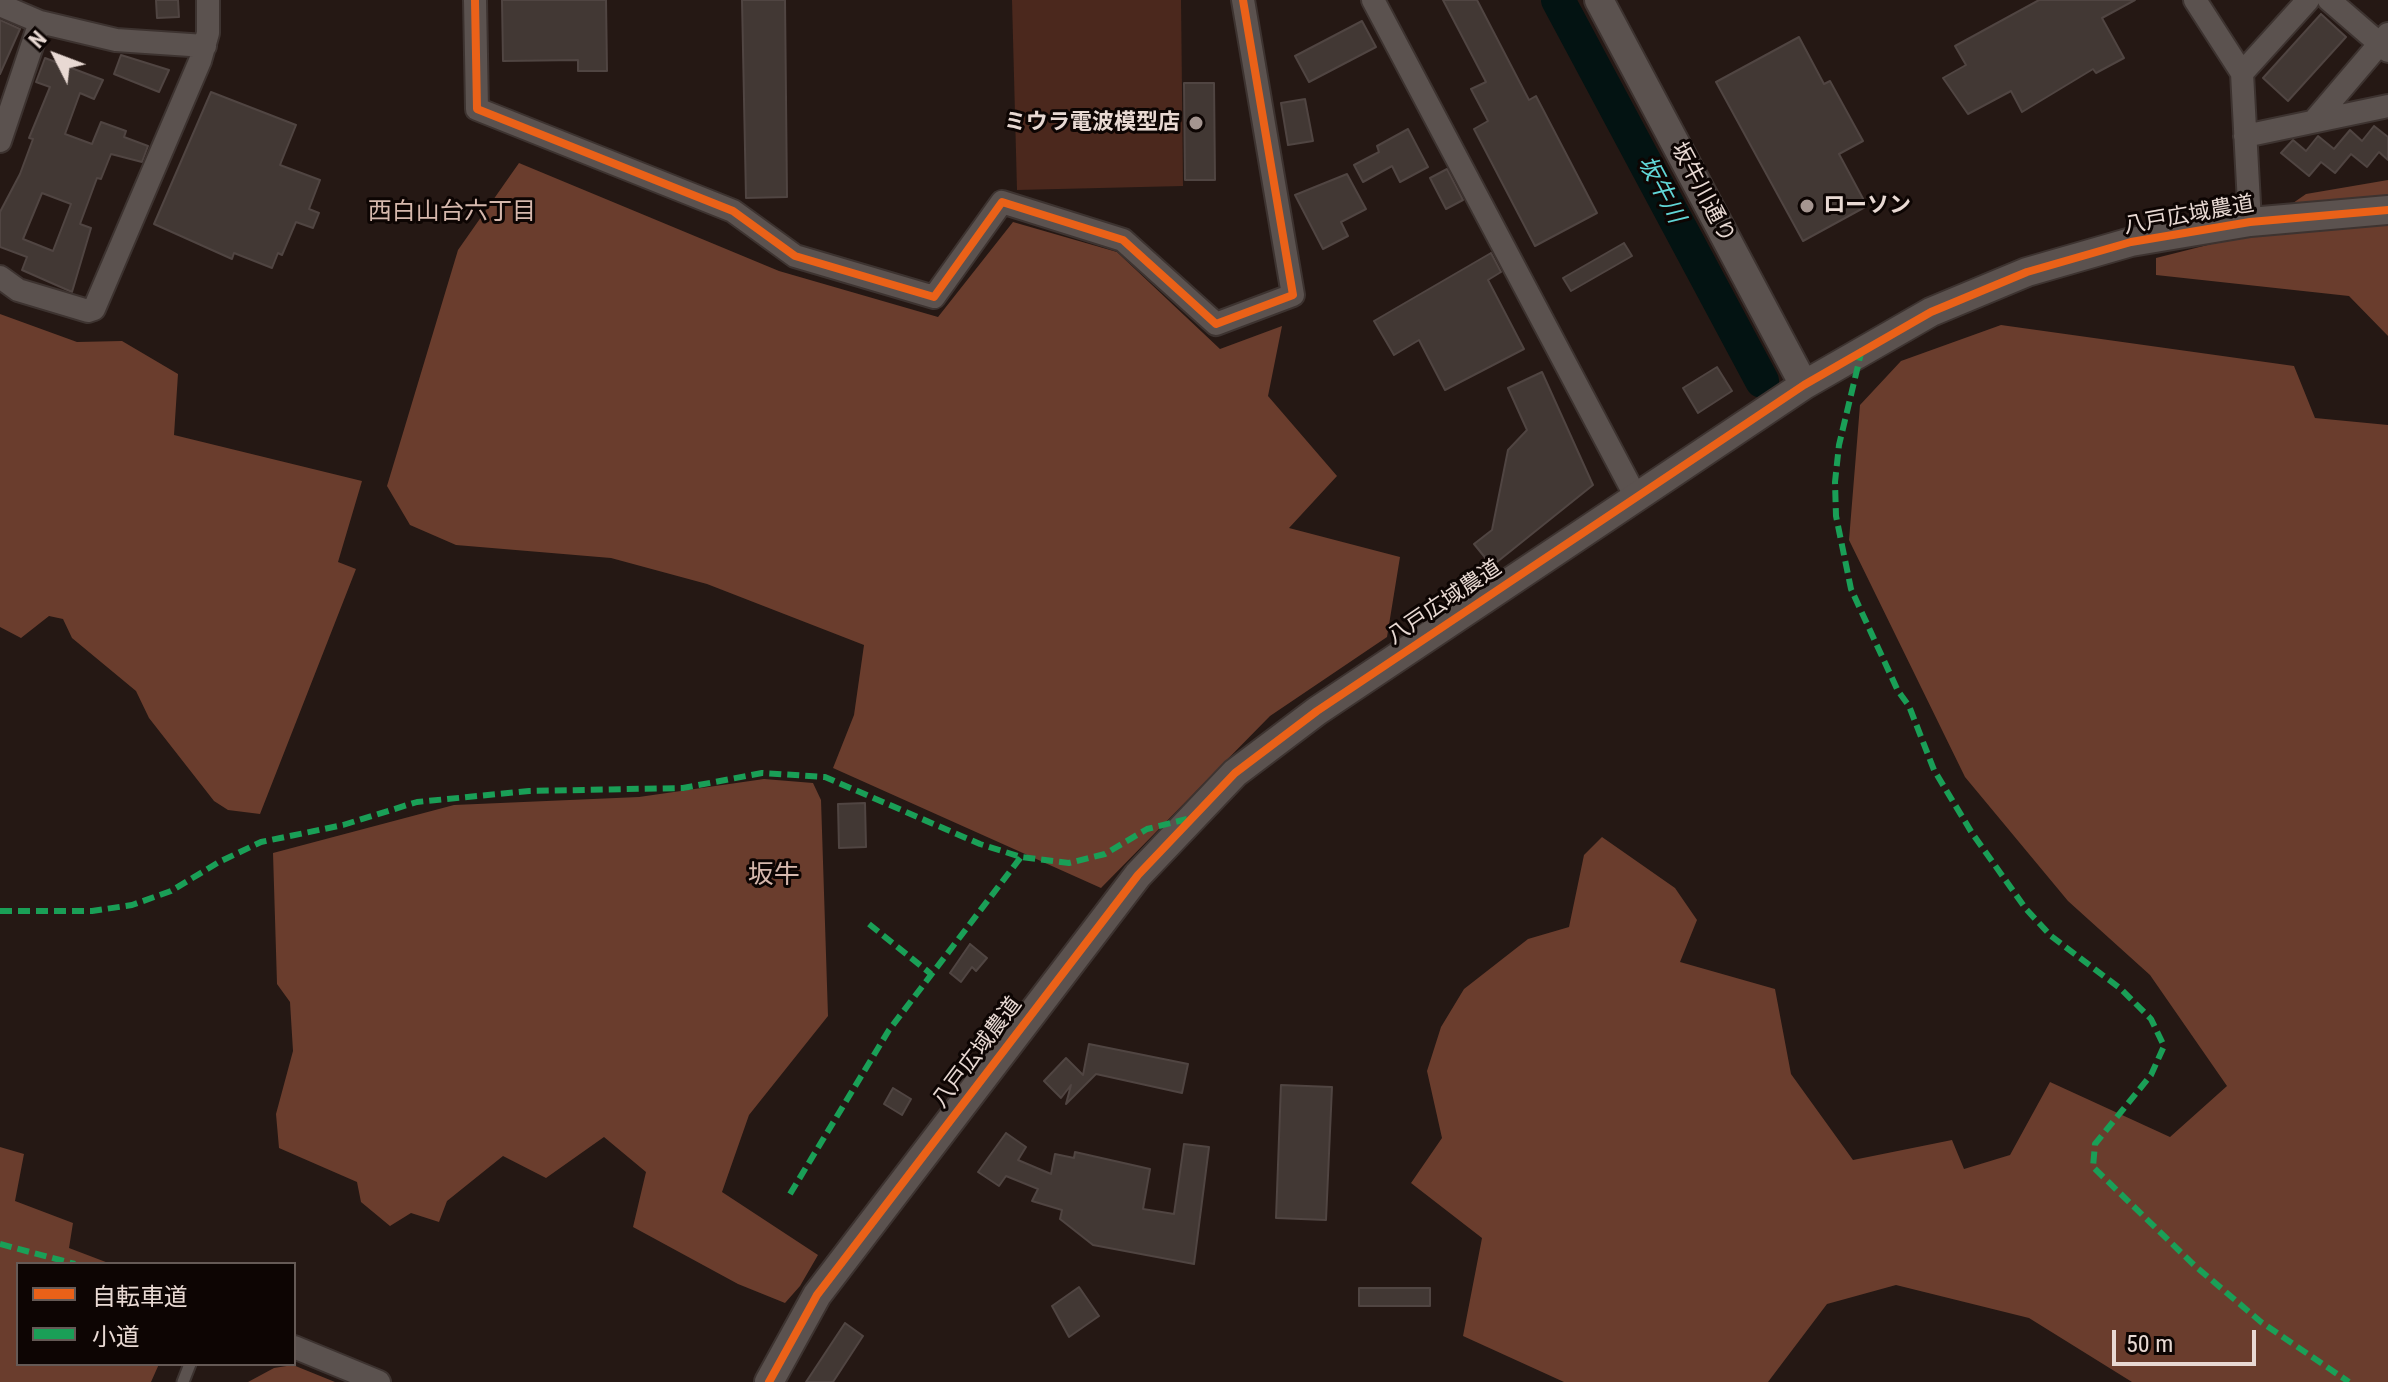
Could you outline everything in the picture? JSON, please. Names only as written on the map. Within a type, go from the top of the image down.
[{"type":"street","points":[[0,277],[18,290],[88,311],[94,309],[205,46],[208,0]]},
{"type":"street","points":[[475,0],[477,109],[733,211],[795,256],[934,297],[1002,202],[1123,240],[1216,324],[1293,295],[1243,0]]},
{"type":"street","points":[[1373,0],[1636,497]]},
{"type":"street","name":"坂牛川通り","points":[[1599,0],[1804,385]]},
{"type":"street","points":[[2195,0],[2242,73],[2250,222]]},
{"type":"street","points":[[2242,73],[2308,0]]},
{"type":"street","points":[[2314,121],[2385,43],[2329,0]]},
{"type":"street","points":[[0,5],[40,22],[116,40],[205,46]]},
{"type":"street","points":[[0,140],[40,22]]},
{"type":"street","points":[[2245,136],[2388,106]]},
{"type":"street","name":"八戸広域農道","points":[[769,1382],[817,1295],[1138,875],[1224,784],[1317,711],[1804,385],[1931,312],[2027,272],[2131,242],[2250,222],[2388,210]]},
{"type":"street","points":[[296,1348],[379,1382]]},
{"type":"shaded area","points":[[1012,0],[1181,0],[1183,186],[1017,190]]},
{"type":"shaded area","points":[[519,163],[779,271],[938,317],[1013,222],[1117,252],[1220,349],[1282,326],[1268,396],[1337,476],[1289,528],[1400,557],[1387,637],[1270,716],[1101,888],[833,768],[854,715],[864,645],[707,584],[611,558],[456,545],[410,525],[387,486],[458,250]]},
{"type":"shaded area","points":[[2388,180],[2388,336],[2349,296],[2156,275],[2156,258],[2247,235],[2306,194]]},
{"type":"shaded area","points":[[0,314],[77,342],[122,341],[178,374],[174,435],[362,481],[338,562],[356,569],[260,814],[228,810],[214,801],[149,718],[136,691],[72,638],[63,619],[49,616],[21,638],[0,627]]},
{"type":"shaded area","points":[[2001,325],[2294,366],[2315,418],[2388,425],[2388,1382],[2132,1382],[2029,1318],[1896,1285],[1827,1304],[1768,1382],[1564,1382],[1463,1336],[1482,1238],[1411,1183],[1442,1138],[1427,1071],[1441,1027],[1464,989],[1528,939],[1569,927],[1584,855],[1602,837],[1675,888],[1697,920],[1680,962],[1775,989],[1791,1074],[1853,1160],[1952,1140],[1964,1169],[2010,1155],[2050,1082],[2170,1137],[2227,1086],[2150,975],[2068,901],[1965,777],[1849,540],[1860,405],[1901,361]]},
{"type":"shaded area","points":[[764,779],[813,783],[821,800],[828,1016],[749,1115],[722,1192],[818,1255],[800,1286],[785,1303],[738,1284],[633,1227],[646,1172],[604,1137],[546,1178],[503,1156],[447,1201],[439,1222],[411,1213],[390,1226],[361,1202],[357,1182],[279,1148],[276,1114],[293,1051],[290,1002],[277,984],[273,853],[454,805],[639,797]]},
{"type":"shaded area","points":[[0,1147],[24,1154],[15,1201],[73,1223],[69,1248],[106,1262],[16,1262],[16,1366],[158,1366],[151,1382],[0,1382]]},
{"type":"shaded area","points":[[295,1366],[335,1382],[248,1382],[274,1368]]},
{"type":"building","points":[[156,0],[178,0],[179,17],[157,18]]},
{"type":"building","points":[[502,0],[606,0],[607,71],[578,71],[578,60],[503,61]]},
{"type":"building","points":[[742,0],[785,0],[787,197],[746,198]]},
{"type":"building","points":[[1443,0],[1477,0],[1529,100],[1536,96],[1597,213],[1535,246],[1474,129],[1488,121],[1471,89],[1486,82]]},
{"type":"building","points":[[2039,0],[2135,0],[2102,18],[2124,58],[2096,73],[2093,69],[2022,112],[2011,91],[1968,114],[1943,78],[1966,65],[1955,46]]},
{"type":"building","points":[[2321,14],[2346,37],[2288,101],[2263,78]]},
{"type":"building","points":[[0,20],[20,29],[0,74]]},
{"type":"building","points":[[1362,21],[1376,47],[1309,82],[1295,56]]},
{"type":"building","points":[[1799,37],[1824,84],[1830,81],[1863,141],[1839,154],[1867,206],[1803,241],[1716,82]]},
{"type":"building","points":[[121,55],[169,70],[159,92],[114,74]]},
{"type":"building","points":[[45,58],[103,80],[94,99],[80,93],[65,134],[92,144],[101,122],[126,131],[124,137],[148,146],[142,162],[111,154],[101,179],[97,178],[80,224],[91,228],[72,292],[22,270],[27,257],[0,247],[0,212],[20,174],[33,139],[29,138],[50,87],[36,82]],"holes":[[[42,193],[71,204],[53,251],[23,239]]]},
{"type":"building","points":[[1184,83],[1214,83],[1215,180],[1185,180]]},
{"type":"building","points":[[211,92],[296,125],[280,165],[320,180],[309,209],[319,213],[313,228],[296,222],[282,255],[278,253],[272,268],[234,253],[232,259],[154,224]]},
{"type":"building","points":[[1305,99],[1313,141],[1288,145],[1281,103]]},
{"type":"building","points":[[2374,126],[2388,137],[2388,160],[2379,152],[2367,167],[2351,154],[2335,173],[2321,162],[2309,176],[2281,153],[2293,140],[2306,151],[2318,136],[2334,149],[2350,130],[2362,141]]},
{"type":"building","points":[[1408,129],[1428,167],[1400,182],[1392,166],[1363,182],[1354,165],[1379,152],[1377,146]]},
{"type":"building","points":[[1447,169],[1463,200],[1446,209],[1430,178]]},
{"type":"building","points":[[1347,174],[1366,209],[1341,222],[1348,236],[1323,249],[1295,195]]},
{"type":"building","points":[[1624,243],[1632,256],[1571,291],[1563,278]]},
{"type":"building","points":[[1491,253],[1501,272],[1488,280],[1524,349],[1445,390],[1419,340],[1394,355],[1374,321]]},
{"type":"building","points":[[1717,367],[1732,391],[1698,413],[1683,388]]},
{"type":"building","points":[[1542,372],[1593,485],[1492,566],[1474,544],[1492,530],[1508,450],[1527,430],[1508,388]]},
{"type":"building","points":[[865,803],[866,847],[839,848],[838,804]]},
{"type":"building","points":[[970,944],[987,958],[976,971],[972,967],[961,982],[950,973]]},
{"type":"building","points":[[1089,1044],[1188,1064],[1182,1093],[1096,1074],[1066,1104],[1071,1085],[1061,1098],[1044,1081],[1066,1058],[1083,1075]]},
{"type":"building","points":[[1281,1085],[1332,1087],[1326,1220],[1276,1218]]},
{"type":"building","points":[[893,1088],[911,1099],[902,1115],[884,1104]]},
{"type":"building","points":[[1006,1133],[1026,1147],[1018,1160],[1051,1174],[1055,1154],[1074,1158],[1075,1152],[1150,1169],[1143,1209],[1174,1214],[1184,1144],[1209,1147],[1194,1264],[1093,1245],[1060,1219],[1062,1210],[1032,1201],[1038,1189],[1006,1176],[999,1186],[978,1172]]},
{"type":"building","points":[[1079,1287],[1099,1316],[1069,1337],[1052,1306]]},
{"type":"building","points":[[1359,1288],[1430,1288],[1430,1306],[1359,1306]]},
{"type":"building","points":[[845,1323],[863,1336],[833,1382],[806,1382]]},
{"type":"waterway","name":"坂牛川","points":[[1558,0],[1762,381]]},
{"type":"marked path","points":[[1862,349],[1839,445],[1835,482],[1836,516],[1851,589],[1898,691],[1909,706],[1934,770],[1972,833],[2026,909],[2051,936],[2121,989],[2151,1019],[2164,1046],[2151,1075],[2095,1144],[2093,1167],[2194,1265],[2261,1322],[2349,1382]]},
{"type":"marked path","points":[[0,911],[92,911],[132,905],[171,891],[219,862],[261,842],[343,825],[417,802],[529,791],[683,788],[762,773],[825,777],[980,844],[1021,857],[1069,863],[1105,854],[1147,829],[1187,819]]},
{"type":"marked path","points":[[790,1194],[889,1030],[1021,857]]},
{"type":"marked path","points":[[869,924],[931,974]]},
{"type":"marked path","points":[[0,1244],[68,1262]]},
{"type":"cycle path","points":[[475,0],[477,109],[733,211],[795,256],[934,297],[1002,202],[1123,240],[1216,324],[1293,295],[1243,0]]},
{"type":"cycle path","points":[[769,1382],[817,1295],[1138,875],[1235,773],[1317,711],[1804,385],[1931,312],[2027,272],[2131,242],[2250,222],[2388,210]]},
{"type":"place","name":"ミウラ電波模型店","points":[[1196,123]]},
{"type":"place","name":"ローソン","points":[[1807,206]]},
{"type":"district","name":"西白山台六丁目","points":[[452,213]]},
{"type":"district","name":"坂牛","points":[[774,876]]}]
